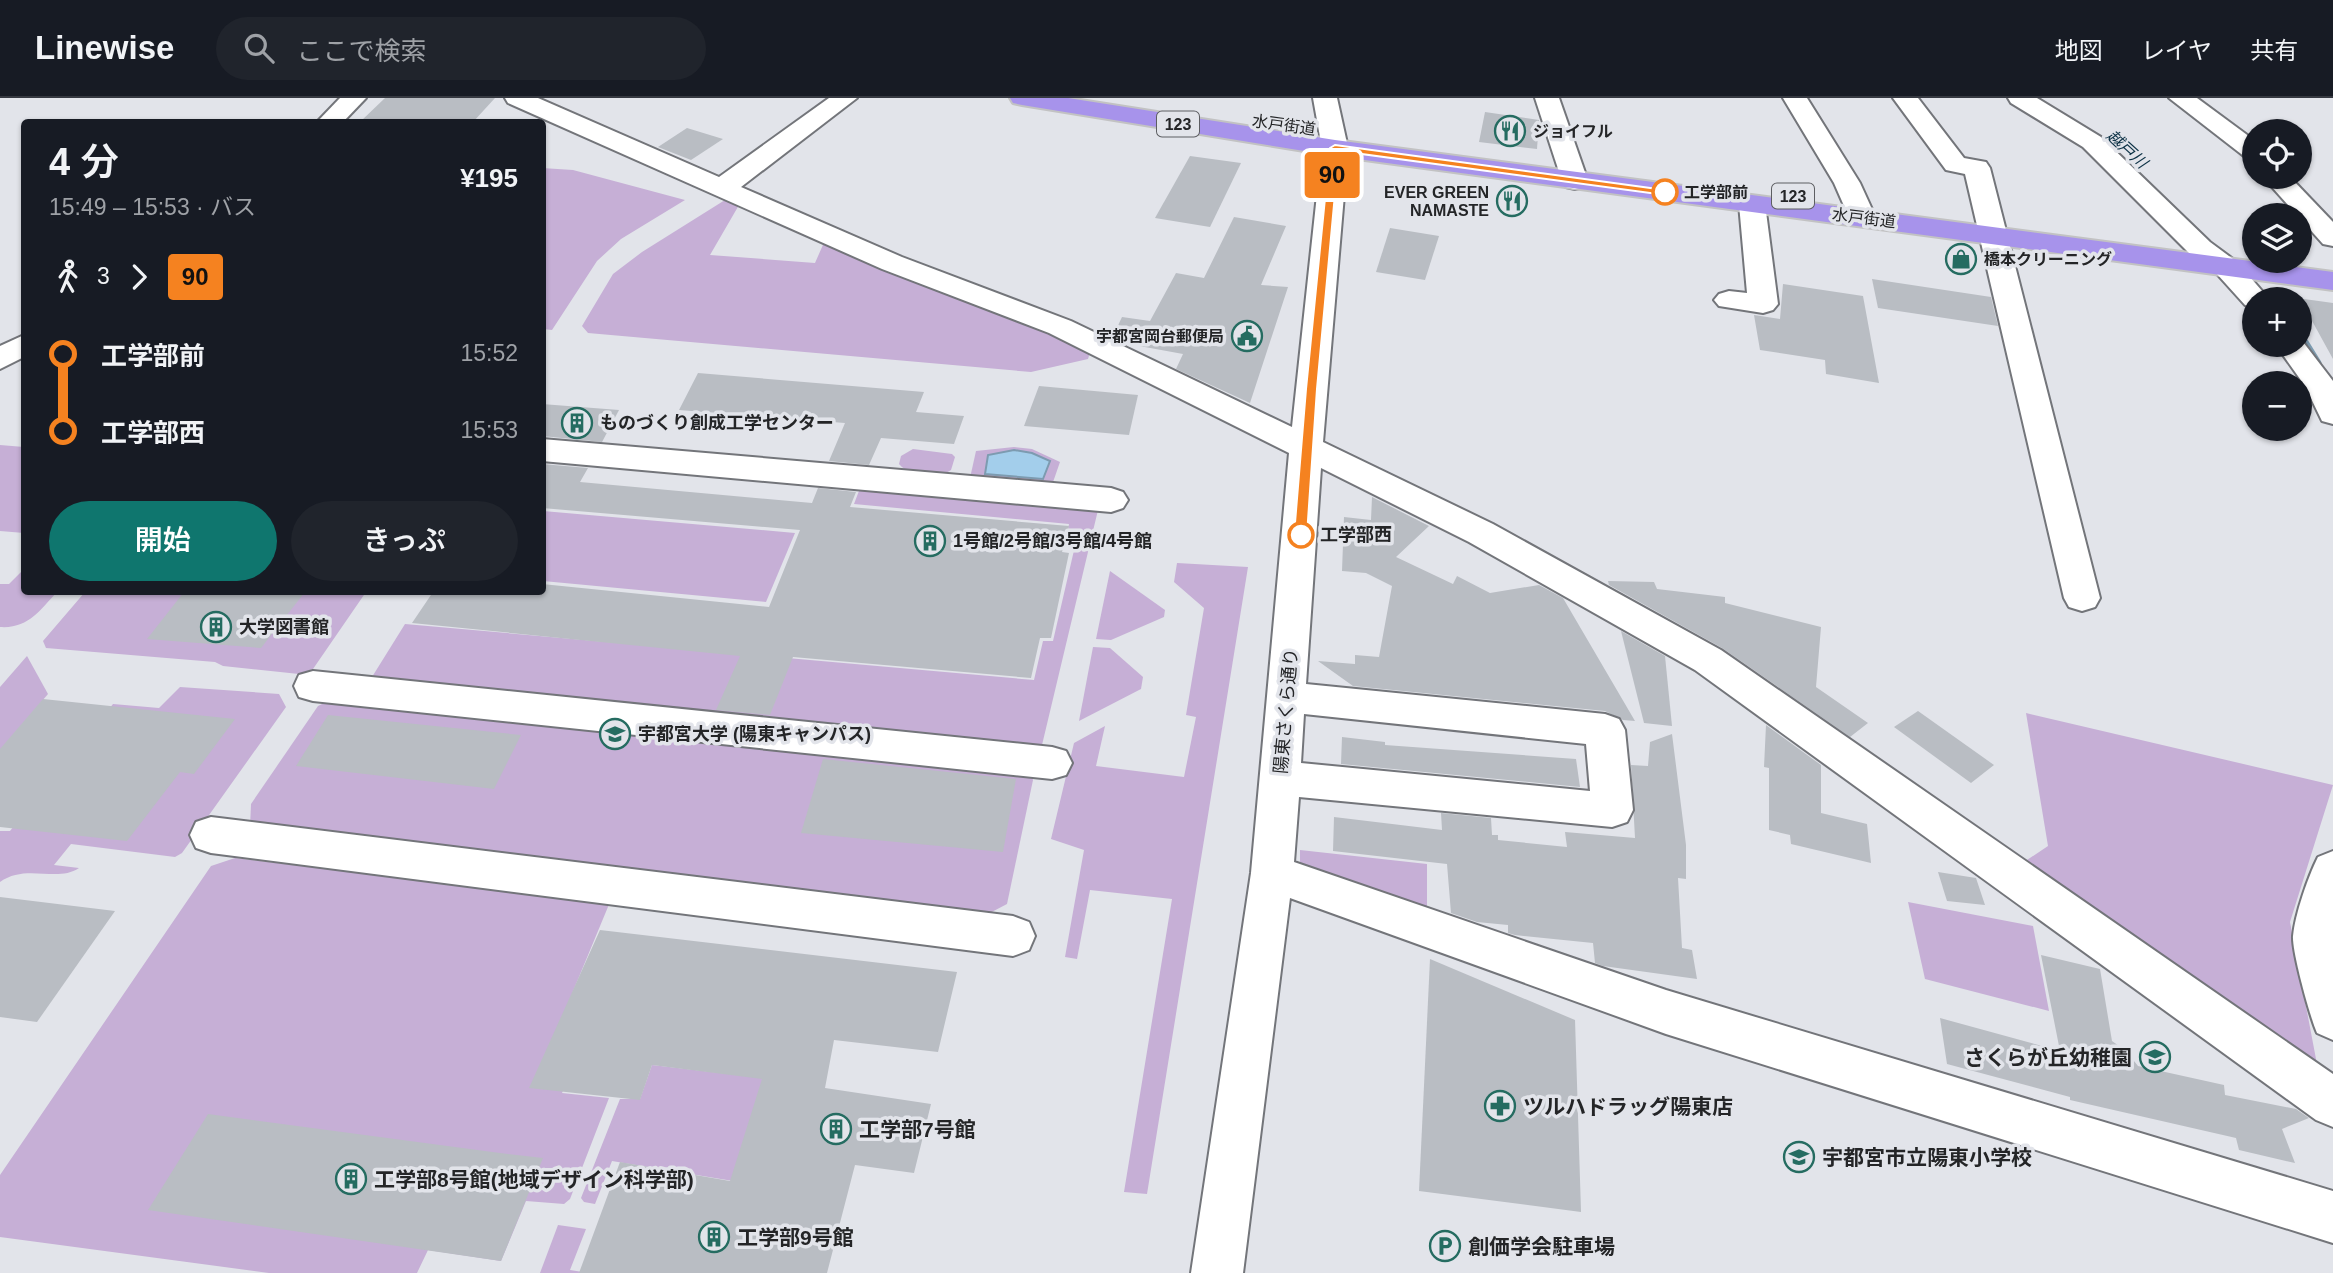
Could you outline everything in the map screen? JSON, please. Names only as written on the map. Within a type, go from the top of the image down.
[{"type":"highway","name":"水戸街道","points":[[1022,98],[1573,174],[1993,228],[2333,281]]},
{"type":"highway","name":"水戸街道","points":[[1104,98],[1334,140]]},
{"type":"highway","name":"水戸街道","points":[[1573,174],[1752,204],[1859,211]]},
{"type":"highway","name":"水戸街道","points":[[1993,228],[2200,248],[2241,266]]},
{"type":"highway","points":[[2312,265],[2333,268]]},
{"type":"street","points":[[332,119],[354,98]]},
{"type":"street","points":[[517,98],[892,263],[1060,327],[1308,446],[1481,533],[1709,660],[2333,1103]]},
{"type":"street","points":[[723,187],[845,98]]},
{"type":"street","name":"陽東さくら通り","points":[[1217,1273],[1272,873],[1334,140],[1325,98]]},
{"type":"street","points":[[1547,98],[1573,174]]},
{"type":"street","points":[[1795,98],[1847,183],[1859,211]]},
{"type":"street","points":[[1905,98],[1955,164],[1978,167],[2082,598]]},
{"type":"street","points":[[2021,98],[2092,142],[2200,248]]},
{"type":"street","points":[[2181,98],[2242,143]]},
{"type":"street","points":[[2287,189],[2333,238]]},
{"type":"street","points":[[1729,300],[1763,304],[1752,204]]},
{"type":"street","points":[[2241,266],[2250,287]]},
{"type":"street","points":[[0,359],[21,346]]},
{"type":"street","points":[[2300,357],[2320,385],[2333,414]]},
{"type":"street","points":[[546,450],[1111,500]]},
{"type":"street","points":[[313,686],[1052,763]]},
{"type":"street","points":[[1280,778],[1612,810],[1605,730],[1287,697]]},
{"type":"street","points":[[211,835],[1013,936]]},
{"type":"street","points":[[2333,870],[2315,939],[2333,1018]]},
{"type":"street","points":[[1272,873],[1666,1012],[2333,1217]]},
{"type":"shaded area","points":[[546,168],[573,170],[685,200],[621,239],[597,261],[552,330],[546,329]]},
{"type":"shaded area","points":[[725,200],[739,205],[710,255],[815,263],[826,238],[1091,349],[1088,359],[1031,372],[588,333],[582,326],[613,274],[642,252]]},
{"type":"shaded area","points":[[0,445],[21,447],[21,533],[0,531]]},
{"type":"shaded area","points":[[1014,447],[1032,449],[1060,462],[1052,485],[970,478],[976,451]]},
{"type":"shaded area","points":[[913,449],[952,454],[955,457],[951,470],[931,476],[916,474],[903,468],[899,464],[901,456]]},
{"type":"shaded area","points":[[862,483],[1098,510],[1042,745],[1033,750],[367,685],[405,624],[1034,680],[1043,641],[1053,641],[1075,546],[1065,545],[1069,524],[854,504]]},
{"type":"shaded area","points":[[546,511],[795,533],[766,602],[546,581]]},
{"type":"shaded area","points":[[1177,563],[1248,567],[1147,1194],[1124,1192],[1172,899],[1090,890],[1077,959],[1065,957],[1084,850],[1051,839],[1074,743],[1105,726],[1096,766],[1184,777],[1196,717],[1186,715],[1204,608],[1174,582]]},
{"type":"shaded area","points":[[1110,571],[1165,610],[1164,617],[1111,640],[1096,639]]},
{"type":"shaded area","points":[[21,572],[21,595],[54,595],[26,622],[0,627],[0,584],[9,584]]},
{"type":"shaded area","points":[[82,595],[364,595],[313,669],[299,674],[223,666],[215,662],[46,648],[43,641]]},
{"type":"shaded area","points":[[1093,647],[1110,648],[1143,677],[1141,689],[1079,721]]},
{"type":"shaded area","points":[[27,656],[48,694],[0,750],[0,687]]},
{"type":"shaded area","points":[[180,687],[279,694],[286,707],[182,853],[175,857],[71,844],[54,865],[79,868],[61,874],[20,874],[0,882],[0,831],[10,831],[113,704],[159,708]]},
{"type":"shaded area","points":[[336,697],[1029,770],[1033,780],[1007,904],[986,915],[250,827],[251,804],[318,706]]},
{"type":"shaded area","points":[[2026,713],[2333,785],[2290,922],[2320,1080],[2015,868],[2048,846]]},
{"type":"shaded area","points":[[1300,850],[1427,864],[1427,910],[1300,865]]},
{"type":"shaded area","points":[[235,858],[610,902],[557,1030],[589,1034],[562,1093],[609,1098],[570,1199],[564,1204],[526,1201],[501,1261],[428,1250],[417,1273],[269,1273],[0,1237],[0,1175],[211,866]]},
{"type":"shaded area","points":[[1908,902],[2033,926],[2049,1011],[1925,979]]},
{"type":"shaded area","points":[[652,1065],[763,1078],[751,1184],[612,1161],[595,1204],[584,1202],[581,1198],[620,1099],[640,1099]]},
{"type":"shaded area","points":[[558,1225],[586,1229],[570,1270],[589,1273],[540,1273]]},
{"type":"water","points":[[1014,450],[1032,453],[1050,461],[1043,479],[985,474],[988,455]]},
{"type":"building","points":[[385,98],[495,98],[476,119],[363,119]]},
{"type":"building","name":"ジョイフル","points":[[1485,112],[1539,120],[1537,149],[1479,142]]},
{"type":"building","points":[[687,128],[723,139],[691,160],[658,147]]},
{"type":"building","points":[[1190,156],[1241,163],[1210,227],[1155,218]]},
{"type":"building","points":[[1234,217],[1286,226],[1261,285],[1288,287],[1250,403],[1176,369],[1183,354],[1123,343],[1112,338],[1122,317],[1150,321],[1176,273],[1204,278]]},
{"type":"building","points":[[1390,228],[1439,236],[1425,280],[1376,272]]},
{"type":"building","points":[[1872,279],[1991,297],[1998,326],[1878,308]]},
{"type":"building","points":[[1783,284],[1863,296],[1879,383],[1826,374],[1825,360],[1760,350],[1754,315],[1780,319]]},
{"type":"building","points":[[2312,300],[2333,303],[2333,359],[2312,321]]},
{"type":"building","points":[[698,373],[924,392],[916,412],[964,416],[954,444],[881,438],[869,465],[829,461],[845,423],[679,410]]},
{"type":"building","points":[[1039,386],[1138,395],[1129,435],[1024,426]]},
{"type":"building","name":"ものづくり創成工学センター","points":[[546,404],[619,410],[602,442],[546,436]]},
{"type":"building","name":"1号館/2号館/3号館/4号館","points":[[546,464],[588,468],[580,482],[812,503],[818,488],[856,492],[850,507],[1069,526],[1062,552],[1069,553],[1051,638],[1040,638],[1031,678],[793,657],[770,715],[716,710],[740,656],[412,623],[431,595],[546,595],[546,584],[769,607],[800,530],[546,508]]},
{"type":"building","points":[[1372,497],[1429,526],[1396,557],[1453,584],[1457,576],[1490,593],[1539,585],[1563,598],[1635,721],[1623,720],[1605,711],[1353,686],[1318,661],[1355,664],[1355,655],[1379,657],[1392,586],[1366,573],[1342,571],[1344,517],[1371,520]]},
{"type":"building","points":[[1608,581],[1654,582],[1657,589],[1725,597],[1725,603],[1821,627],[1816,687],[1868,723],[1850,737],[1722,648],[1609,585]]},
{"type":"building","name":"大学図書館","points":[[182,595],[303,595],[261,648],[147,639]]},
{"type":"building","points":[[1621,631],[1665,656],[1672,726],[1644,723]]},
{"type":"building","points":[[43,699],[235,719],[194,774],[180,772],[127,841],[0,827],[0,749]]},
{"type":"building","points":[[1918,711],[1994,765],[1971,783],[1894,727]]},
{"type":"building","points":[[328,715],[521,735],[494,789],[296,766]]},
{"type":"building","points":[[1766,725],[1821,765],[1821,813],[1867,824],[1871,863],[1791,844],[1790,835],[1769,830],[1769,768],[1764,767]]},
{"type":"building","points":[[1672,734],[1686,845],[1686,879],[1678,878],[1682,948],[1692,950],[1697,979],[1603,966],[1595,963],[1593,943],[1515,935],[1508,933],[1508,925],[1477,922],[1451,913],[1447,864],[1333,851],[1334,817],[1442,830],[1441,813],[1491,818],[1492,835],[1498,835],[1498,840],[1567,847],[1565,832],[1635,838],[1631,765],[1648,766],[1650,742]]},
{"type":"building","points":[[1342,737],[1385,742],[1385,745],[1576,759],[1580,787],[1341,764]]},
{"type":"building","points":[[823,759],[1016,779],[1003,852],[801,833]]},
{"type":"building","points":[[1938,872],[1976,878],[1985,905],[1947,901]]},
{"type":"building","points":[[0,897],[115,911],[37,1022],[0,1017]]},
{"type":"building","points":[[600,930],[957,972],[938,1052],[834,1040],[825,1088],[931,1104],[914,1173],[855,1165],[827,1273],[579,1273],[620,1162],[730,1181],[762,1079],[652,1065],[640,1100],[529,1088]]},
{"type":"building","points":[[2041,955],[2100,969],[2112,1041],[2126,1051],[2138,1066],[2224,1085],[2225,1095],[2296,1109],[2309,1118],[2282,1129],[2295,1163],[2239,1150],[2236,1138],[2070,1100],[2070,1097],[1947,1064],[1940,1018],[2060,1051]]},
{"type":"building","name":"ツルハドラッグ陽東店","points":[[1430,959],[1575,1020],[1581,1212],[1419,1191]]},
{"type":"building","name":"工学部8号館(地域デザイン科学部)","points":[[208,1114],[543,1158],[501,1261],[148,1210]]},
{"type":"waterway","name":"越戸川","points":[[2312,353],[2318,363]]},
{"type":"bus line","name":"90","points":[[1301,535],[1311,389],[1335,148],[1665,192]]},
{"type":"place","name":"ジョイフル","points":[[1510,131]]},
{"type":"place","name":"工学部前","points":[[1665,192]]},
{"type":"place","name":"EVER GREEN NAMASTE","points":[[1512,201]]},
{"type":"place","name":"橋本クリーニング","points":[[1961,259]]},
{"type":"place","name":"宇都宮岡台郵便局","points":[[1247,336]]},
{"type":"place","name":"ものづくり創成工学センター","points":[[577,423]]},
{"type":"place","name":"工学部西","points":[[1301,535]]},
{"type":"place","name":"1号館/2号館/3号館/4号館","points":[[930,541]]},
{"type":"place","name":"大学図書館","points":[[216,627]]},
{"type":"place","name":"宇都宮大学 (陽東キャンパス)","points":[[615,734]]},
{"type":"place","name":"さくらが丘幼稚園","points":[[2155,1057]]},
{"type":"place","name":"ツルハドラッグ陽東店","points":[[1500,1106]]},
{"type":"place","name":"工学部7号館","points":[[836,1129]]},
{"type":"place","name":"宇都宮市立陽東小学校","points":[[1799,1157]]},
{"type":"place","name":"工学部8号館(地域デザイン科学部)","points":[[351,1179]]},
{"type":"place","name":"工学部9号館","points":[[714,1237]]},
{"type":"place","name":"創価学会駐車場","points":[[1445,1246]]}]
